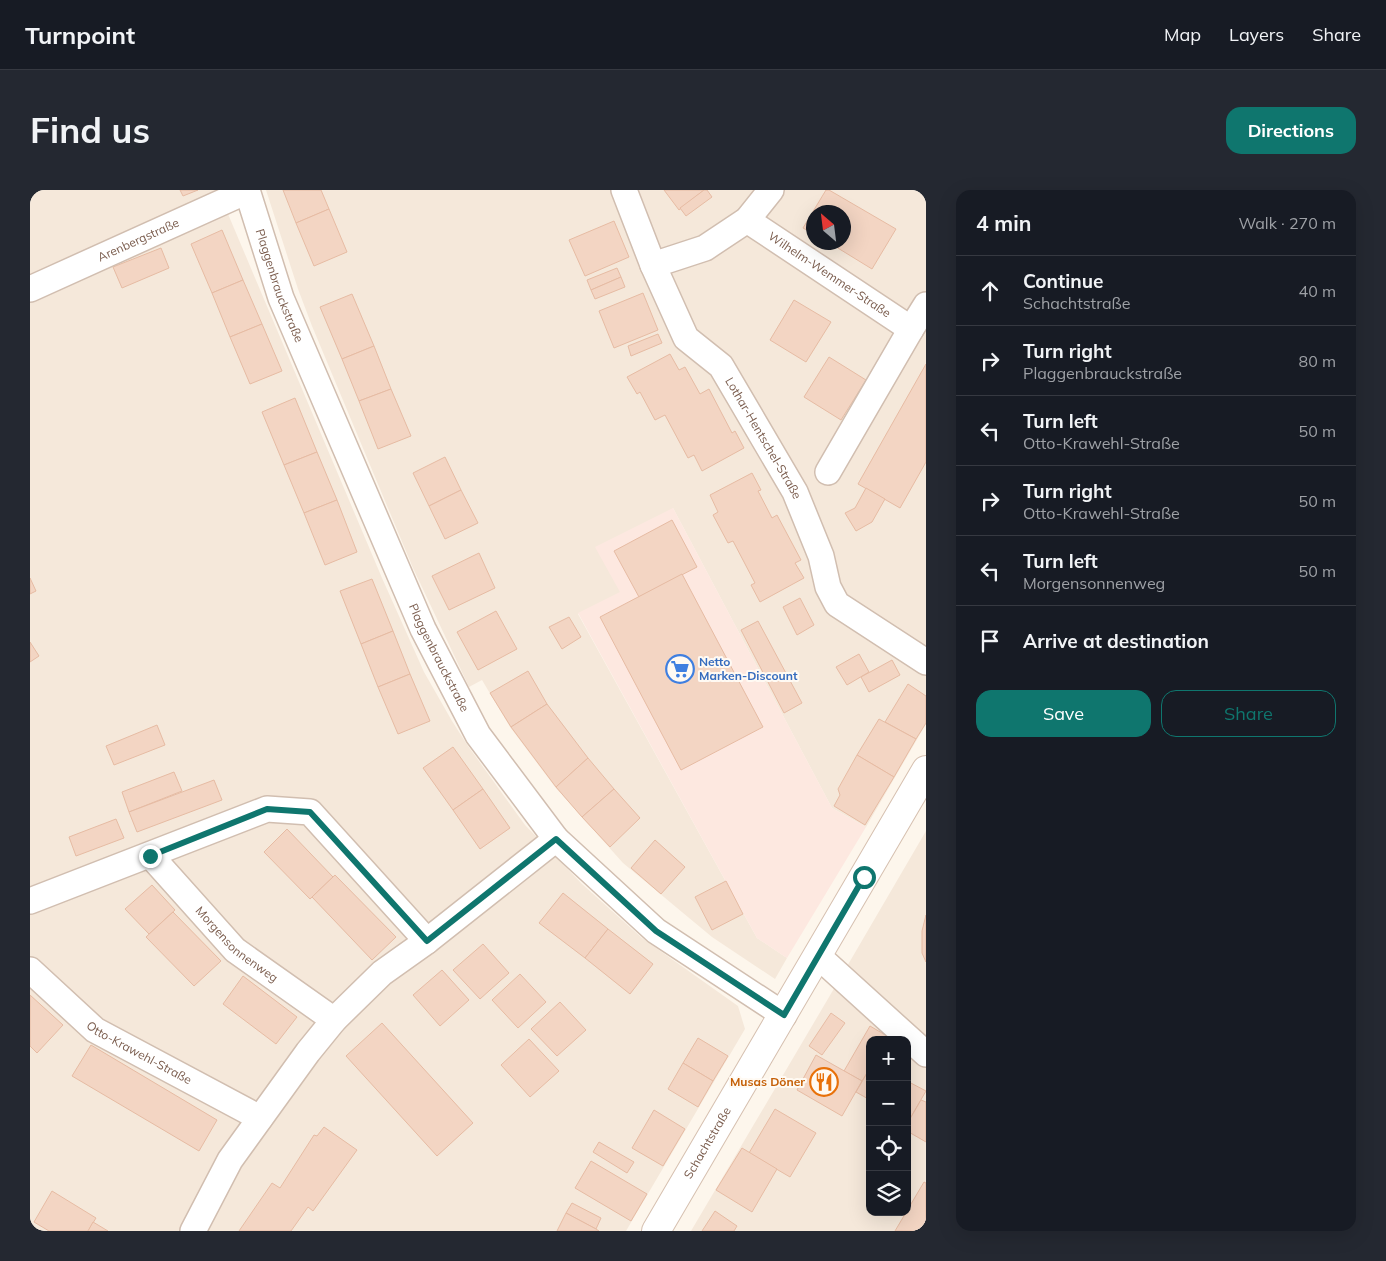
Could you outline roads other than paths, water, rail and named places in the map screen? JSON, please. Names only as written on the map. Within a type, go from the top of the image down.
[{"type":"street","name":"Lothar-Hentschel-Straße","points":[[624,190],[653,264],[686,338],[721,366],[795,492],[822,556],[828,587],[838,604],[926,662]]},
{"type":"street","points":[[653,264],[705,248],[747,220],[772,190]]},
{"type":"street","name":"Arenbergstraße","points":[[30,289],[247,191]]},
{"type":"street","name":"Plaggenbrauckstraße","points":[[247,191],[282,298],[423,629],[478,735],[556,839],[656,931],[784,1015]]},
{"type":"street","name":"Wilhelm-Wemmer-Straße","points":[[747,220],[911,329]]},
{"type":"street","points":[[828,472],[926,305]]},
{"type":"street","name":"Schachtstraße","points":[[656,1231],[926,770]]},
{"type":"street","points":[[30,901],[267,809],[310,812],[427,941]]},
{"type":"street","points":[[193,1231],[230,1160],[308,1052],[334,1020],[382,973],[427,941],[556,839]]},
{"type":"street","name":"Morgensonnenweg","points":[[150,856],[235,950],[334,1020]]},
{"type":"street","points":[[818,956],[926,1054]]},
{"type":"street","name":"Otto-Krawehl-Straße","points":[[30,970],[94,1030],[260,1118]]},
{"type":"place","name":"Netto Marken-Discount","points":[[680,669]]},
{"type":"place","name":"Musas Döner","points":[[824,1082]]}]
